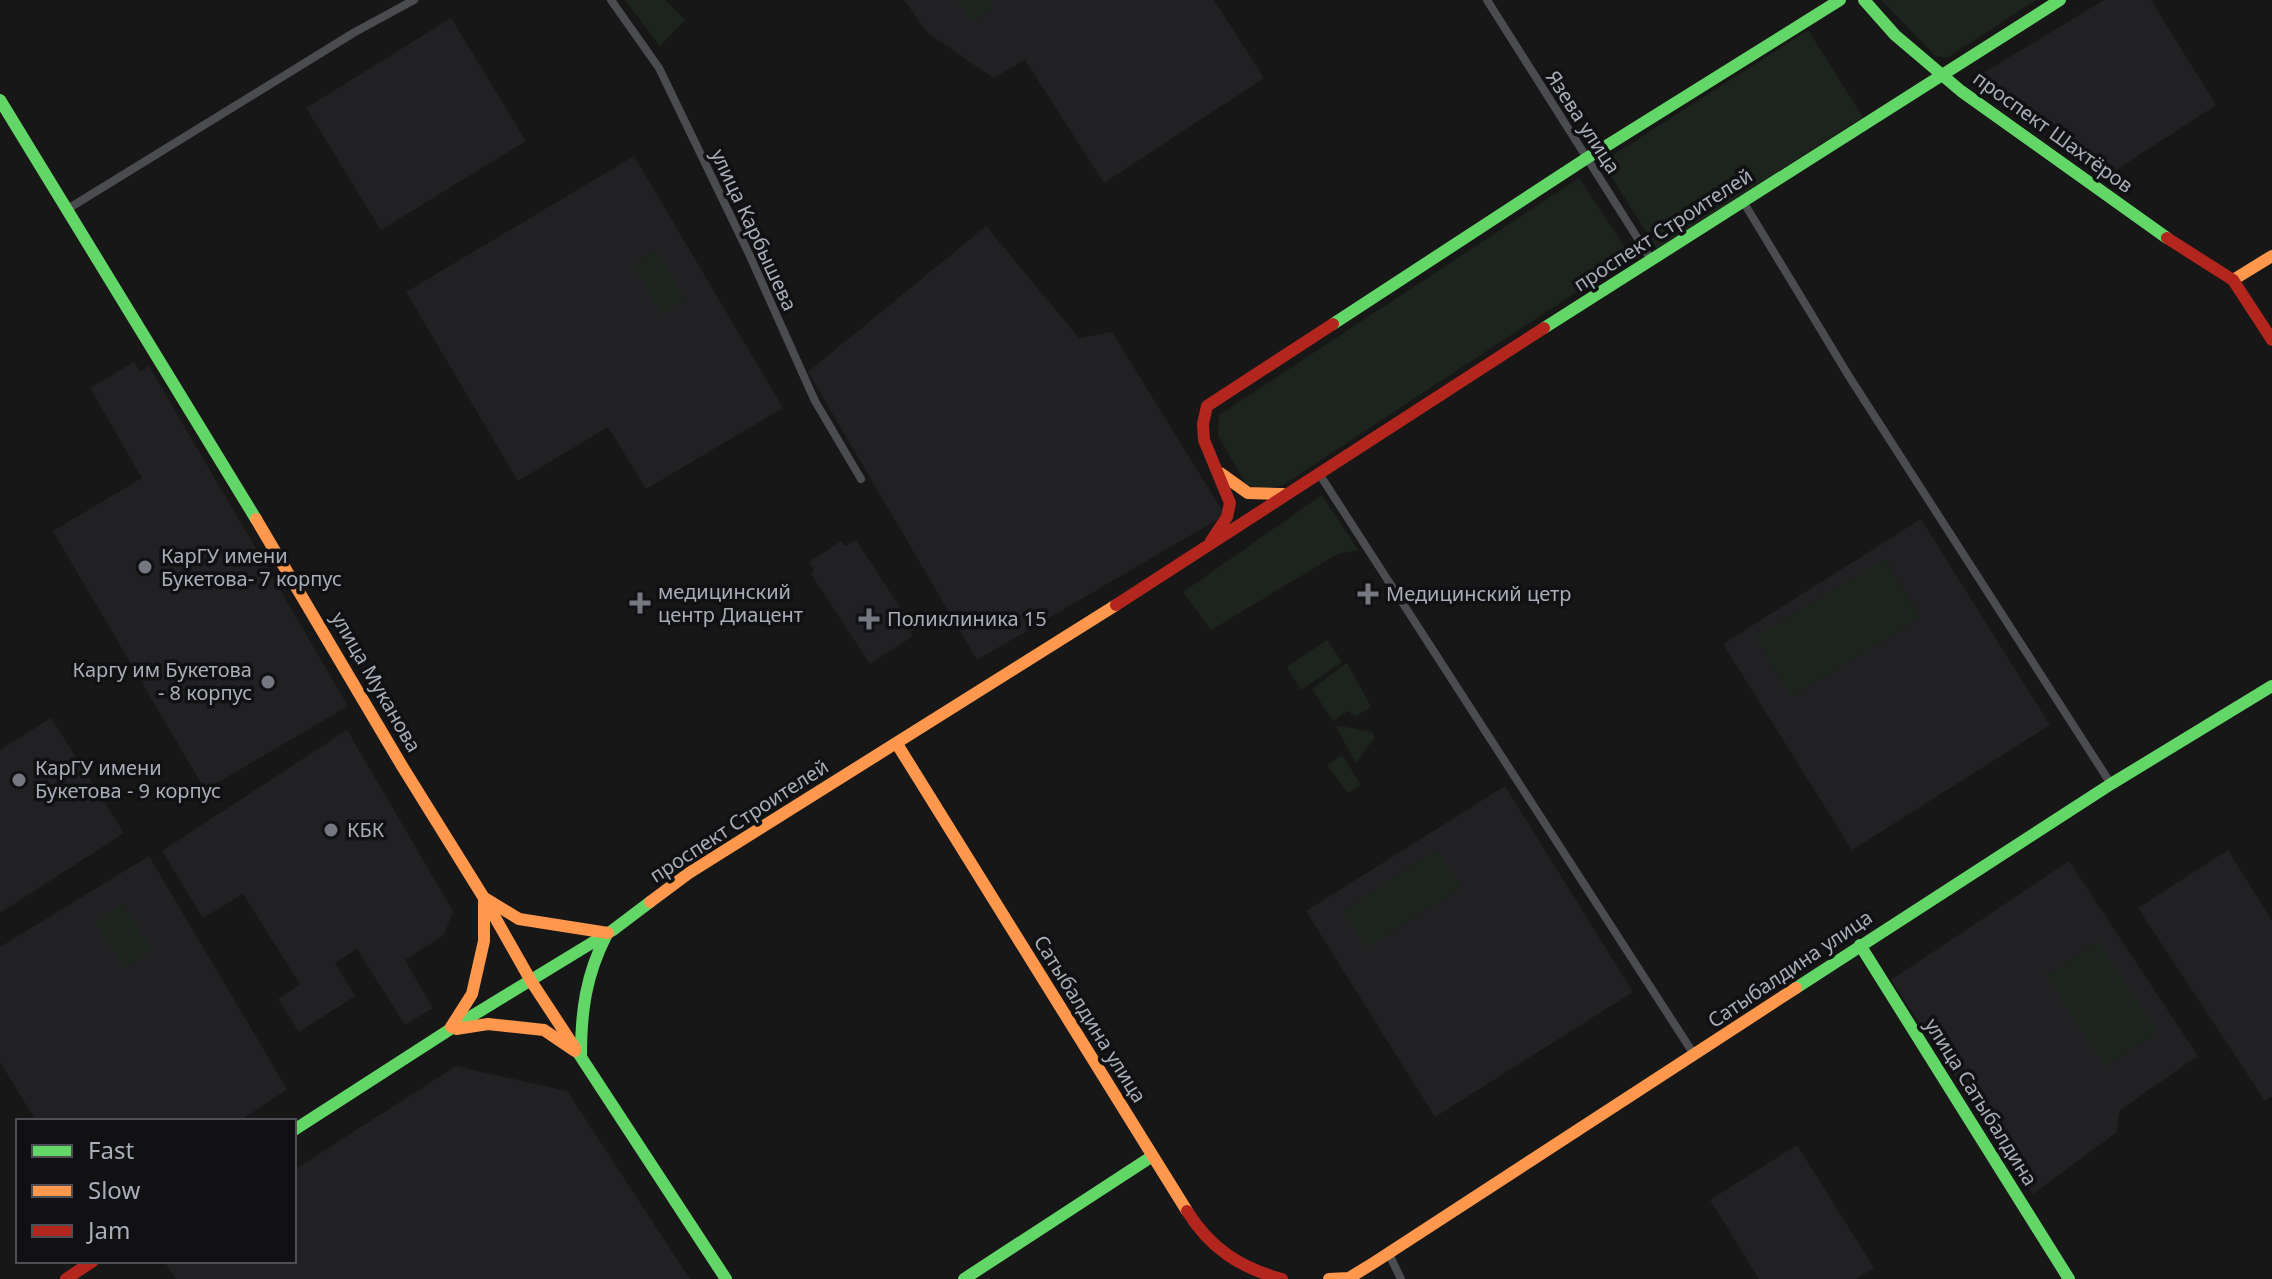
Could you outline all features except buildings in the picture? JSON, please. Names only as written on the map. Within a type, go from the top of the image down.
[{"type":"main road","name":"проспект Строителей","points":[[1208,547],[1230,512],[1230,498],[1205,452],[1201,421],[1207,406],[1587,158],[1840,0]]},
{"type":"main road","name":"проспект Шахтёров","points":[[1864,0],[1895,35],[2036,147],[2233,280],[2272,340]]},
{"type":"main road","name":"проспект Строителей","points":[[296,1129],[608,933],[689,873],[1208,547],[1318,472],[2060,0]]},
{"type":"main road","name":"улица Муканова","points":[[0,100],[248,504],[531,981],[726,1279]]},
{"type":"main road","points":[[2233,280],[2272,256]]},
{"type":"main road","points":[[1214,469],[1248,493],[1288,494]]},
{"type":"main road","name":"Сатыбалдина улица","points":[[1329,1279],[1349,1278],[2111,784],[2272,686]]},
{"type":"main road","name":"Сатыбалдина улица","points":[[897,744],[1194,1223],[1215,1249],[1250,1271],[1282,1279]]},
{"type":"main road","points":[[484,898],[519,919],[608,933],[590,966],[581,1003],[581,1055]]},
{"type":"main road","points":[[449,1030],[472,994],[484,941],[484,898]]},
{"type":"main road","name":"улица Сатыбалдина","points":[[1860,945],[2069,1279]]},
{"type":"main road","points":[[449,1030],[488,1024],[544,1030],[581,1055]]},
{"type":"main road","points":[[964,1279],[1151,1157]]},
{"type":"main road","points":[[66,1279],[90,1263]]},
{"type":"street","points":[[66,210],[355,32],[414,0]]},
{"type":"street","name":"улица Карбышева","points":[[611,0],[659,68],[750,256],[815,401],[861,479]]},
{"type":"street","name":"Язева улица","points":[[1487,0],[1652,261]]},
{"type":"street","points":[[1744,203],[1850,378],[2111,784]]},
{"type":"street","points":[[1318,472],[1695,1056]]},
{"type":"street","points":[[1388,1252],[1401,1279]]},
{"type":"shaded area","points":[[625,0],[665,0],[685,20],[660,46]]},
{"type":"shaded area","points":[[904,0],[1214,0],[1264,78],[1104,183],[1025,60],[993,78],[928,33]]},
{"type":"shaded area","points":[[956,0],[989,0],[994,8],[972,23]]},
{"type":"shaded area","points":[[1881,0],[2036,0],[1947,58],[1936,56]]},
{"type":"shaded area","points":[[2104,0],[2151,0],[2216,105],[2110,174],[1975,78]]},
{"type":"shaded area","points":[[451,18],[526,141],[381,230],[306,108]]},
{"type":"shaded area","points":[[1808,30],[1863,117],[1657,249],[1602,162]]},
{"type":"shaded area","points":[[634,156],[783,408],[646,489],[608,427],[518,481],[406,292]]},
{"type":"shaded area","points":[[1579,178],[1631,256],[1283,485],[1263,490],[1246,484],[1218,436],[1219,415]]},
{"type":"shaded area","points":[[986,226],[1079,338],[1112,332],[1225,515],[977,660],[808,372]]},
{"type":"shaded area","points":[[656,250],[686,299],[662,314],[632,265]]},
{"type":"shaded area","points":[[134,362],[140,371],[149,366],[348,706],[205,790],[53,531],[142,478],[90,388]]},
{"type":"shaded area","points":[[1322,495],[1358,550],[1336,555],[1211,630],[1183,592]]},
{"type":"shaded area","points":[[1921,519],[2050,725],[1852,850],[1723,644]]},
{"type":"shaded area","points":[[856,540],[914,629],[910,632],[913,636],[870,664],[811,574],[814,571],[809,562],[841,541],[845,546]]},
{"type":"shaded area","points":[[1885,559],[1921,618],[1791,697],[1755,637]]},
{"type":"shaded area","points":[[1327,640],[1342,662],[1301,690],[1287,667]]},
{"type":"shaded area","points":[[1347,663],[1371,707],[1356,716],[1347,711],[1333,721],[1312,689]]},
{"type":"shaded area","points":[[51,718],[124,833],[0,913],[0,750]]},
{"type":"shaded area","points":[[1335,725],[1372,732],[1375,737],[1356,763]]},
{"type":"shaded area","points":[[347,730],[453,911],[444,935],[405,960],[433,1008],[405,1025],[357,949],[335,963],[355,996],[299,1032],[278,999],[300,984],[243,894],[203,918],[162,851]]},
{"type":"shaded area","points":[[1342,755],[1361,785],[1348,793],[1327,765]]},
{"type":"shaded area","points":[[1505,786],[1633,992],[1435,1117],[1306,911]]},
{"type":"shaded area","points":[[1437,849],[1462,887],[1367,948],[1343,911]]},
{"type":"shaded area","points":[[2228,850],[2272,921],[2272,1096],[2265,1101],[2138,908]]},
{"type":"shaded area","points":[[149,856],[287,1089],[243,1119],[35,1119],[0,1062],[0,947]]},
{"type":"shaded area","points":[[2069,861],[2198,1056],[2120,1110],[2116,1133],[2033,1194],[1891,980]]},
{"type":"shaded area","points":[[122,903],[153,950],[125,968],[95,924]]},
{"type":"shaded area","points":[[2099,941],[2158,1033],[2104,1067],[2046,975]]},
{"type":"shaded area","points":[[456,1066],[567,1091],[690,1279],[176,1279],[165,1263],[296,1263],[296,1169]]},
{"type":"shaded area","points":[[1797,1145],[1874,1268],[1856,1279],[1759,1279],[1710,1200]]},
{"type":"traffic: fast","points":[[1333,324],[1587,158],[1840,0]]},
{"type":"traffic: fast","points":[[1864,0],[1895,35],[1961,91],[2167,238]]},
{"type":"traffic: fast","points":[[1544,328],[2060,0]]},
{"type":"traffic: fast","points":[[0,100],[256,519]]},
{"type":"traffic: fast","points":[[1796,988],[2111,784],[2272,686]]},
{"type":"traffic: fast","points":[[296,1129],[613,930],[650,902]]},
{"type":"traffic: fast","points":[[581,1055],[586,994],[606,936]]},
{"type":"traffic: fast","points":[[1860,945],[2069,1279]]},
{"type":"traffic: fast","points":[[575,1048],[726,1279]]},
{"type":"traffic: fast","points":[[964,1279],[1151,1157]]},
{"type":"traffic: slow","points":[[2233,280],[2272,256]]},
{"type":"traffic: slow","points":[[1220,473],[1248,493],[1283,494]]},
{"type":"traffic: slow","points":[[256,519],[531,981],[575,1048]]},
{"type":"traffic: slow","points":[[650,902],[689,873],[1116,605]]},
{"type":"traffic: slow","points":[[897,744],[1187,1211]]},
{"type":"traffic: slow","points":[[486,899],[519,919],[608,933]]},
{"type":"traffic: slow","points":[[451,1027],[472,994],[484,941],[484,901]]},
{"type":"traffic: slow","points":[[1329,1279],[1349,1278],[1375,1262],[1796,988]]},
{"type":"traffic: slow","points":[[456,1029],[488,1024],[544,1030],[575,1051]]},
{"type":"traffic: jam","points":[[2167,238],[2233,280],[2272,340]]},
{"type":"traffic: jam","points":[[1211,541],[1227,517],[1230,503],[1204,440],[1203,424],[1207,406],[1333,324]]},
{"type":"traffic: jam","points":[[1116,605],[1544,328]]},
{"type":"traffic: jam","points":[[1187,1211],[1206,1236],[1227,1255],[1253,1269],[1282,1279]]},
{"type":"traffic: jam","points":[[66,1279],[90,1263]]},
{"type":"place","name":"КарГУ имени Букетова- 7 корпус","points":[[145,567]]},
{"type":"place","name":"Медицинский цетр","points":[[1368,594]]},
{"type":"place","name":"медицинский центр Диацент","points":[[640,603]]},
{"type":"place","name":"Поликлиника 15","points":[[869,619]]},
{"type":"place","name":"Каргу им Букетова - 8 корпус","points":[[268,682]]},
{"type":"place","name":"КарГУ имени Букетова - 9 корпус","points":[[19,780]]},
{"type":"place","name":"КБК","points":[[331,830]]}]
